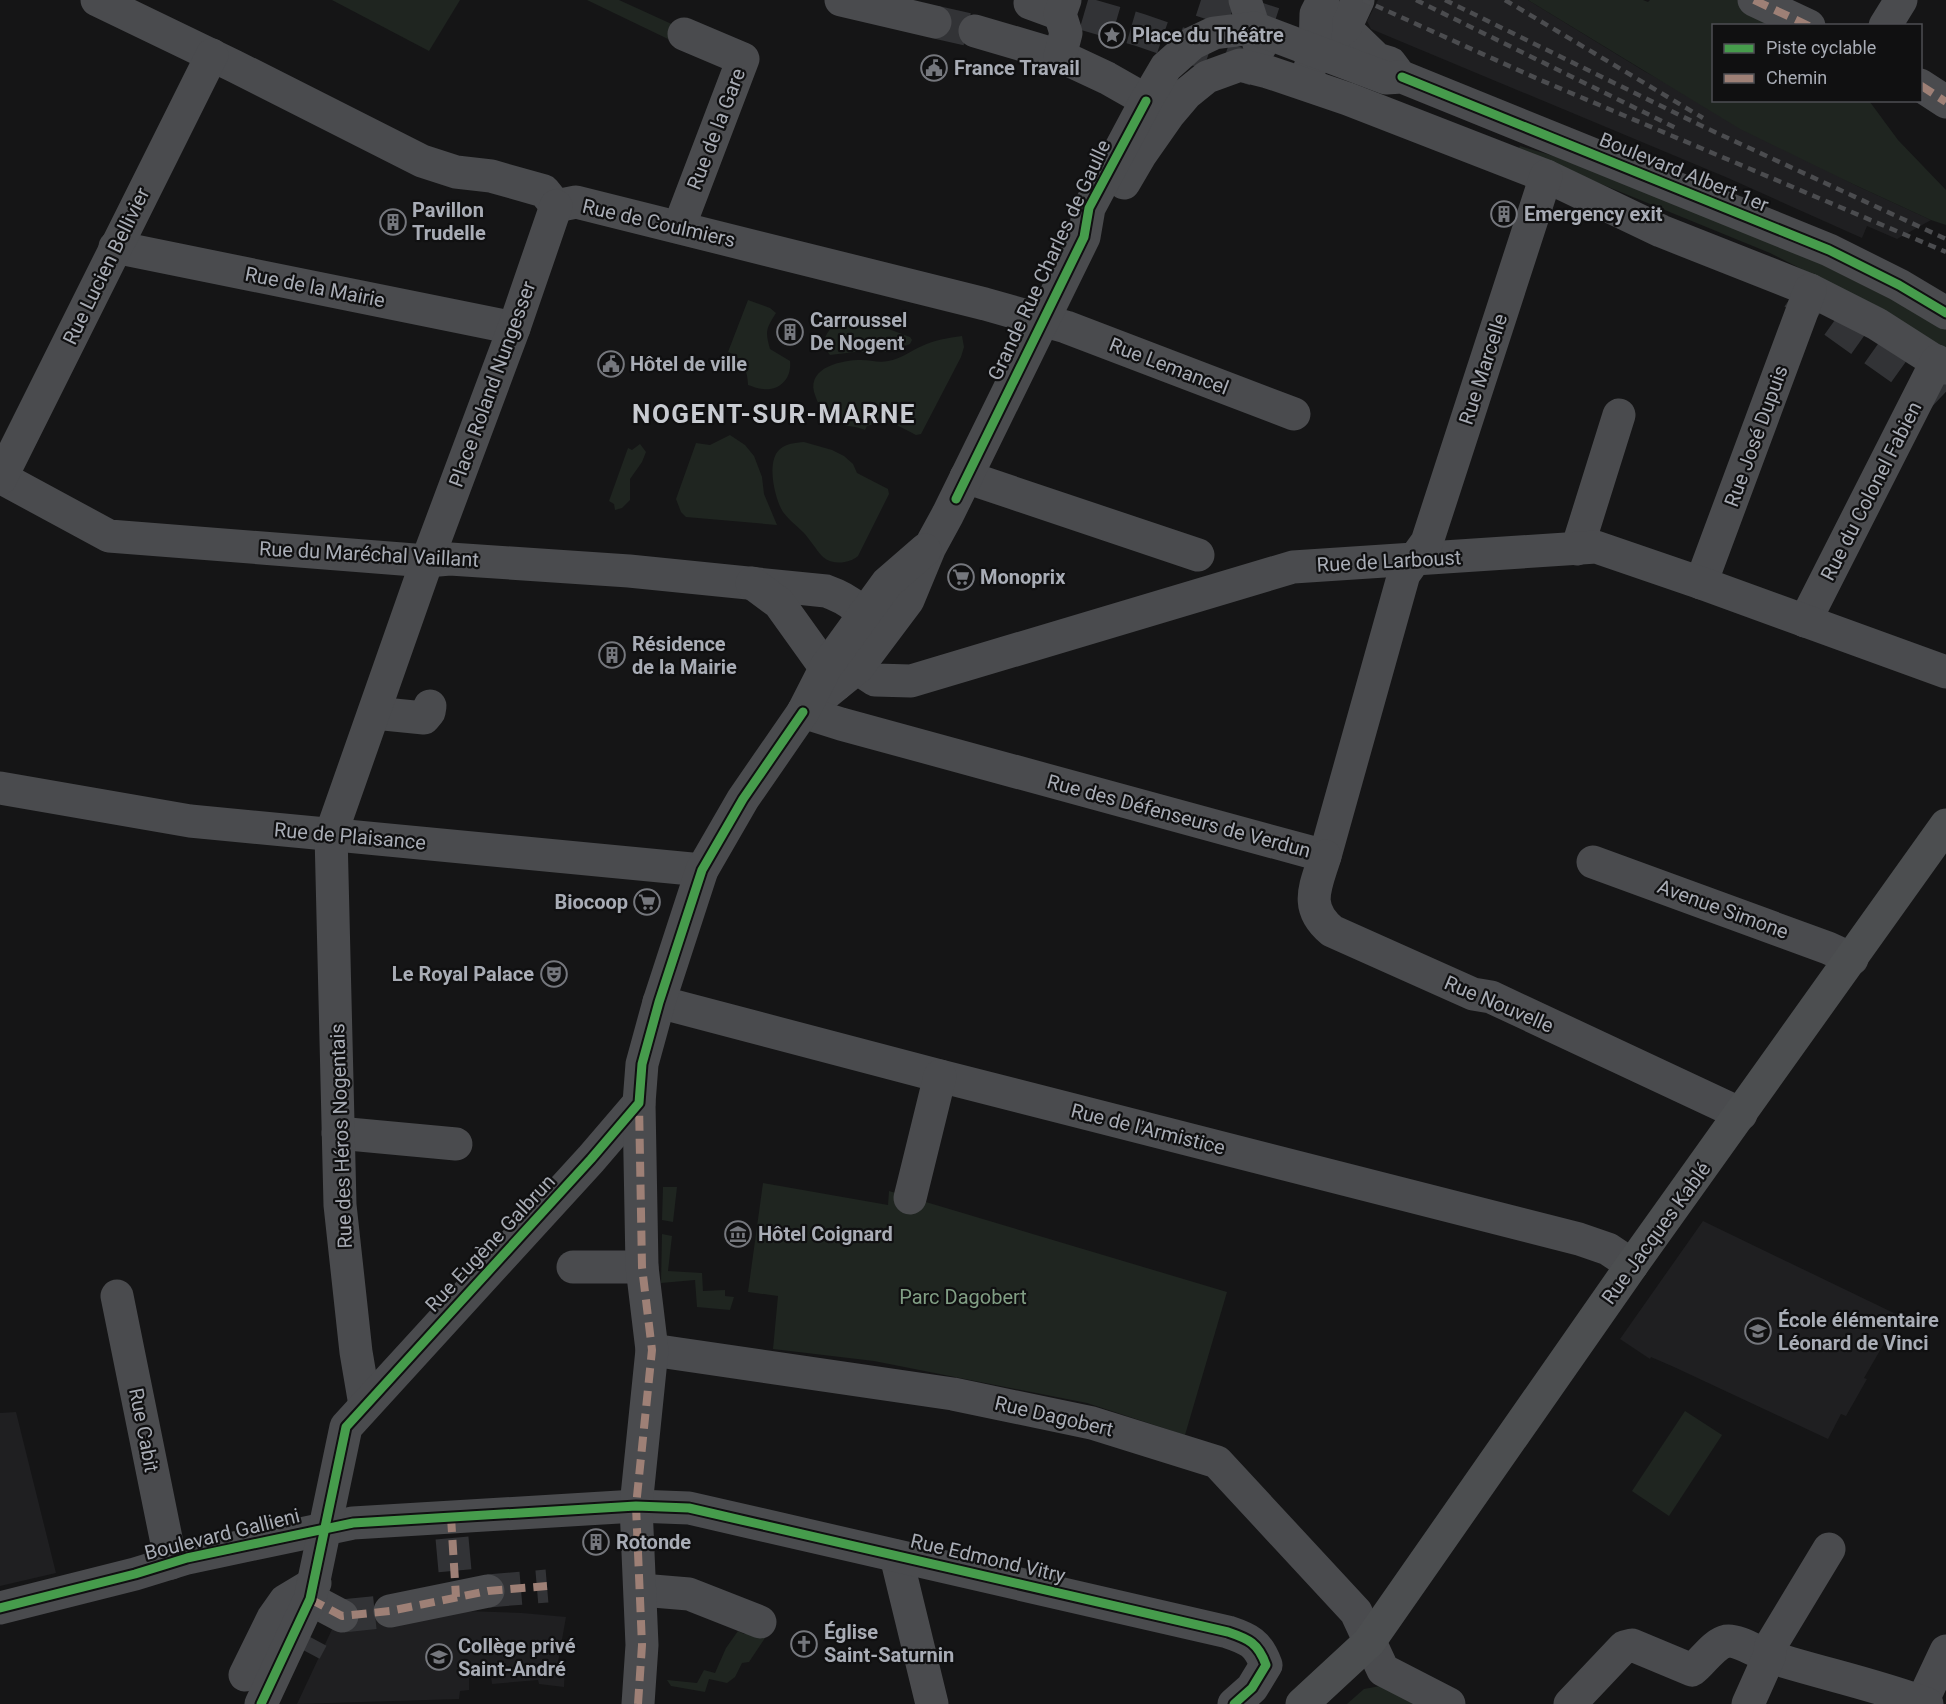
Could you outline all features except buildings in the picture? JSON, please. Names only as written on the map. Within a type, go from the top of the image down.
[{"type":"main road","name":"Rue Jacques Kablé","points":[[1302,1704],[1369,1642],[1632,1265],[1946,825]]},
{"type":"street","name":"Rue de Coulmiers","points":[[97,0],[422,161],[456,172],[491,176],[544,191],[556,206],[576,202],[1044,320]]},
{"type":"street","points":[[841,0],[935,22]]},
{"type":"street","points":[[1214,33],[1232,0]]},
{"type":"street","points":[[1305,84],[1315,51],[1316,14],[1323,0]]},
{"type":"street","points":[[1754,0],[1805,24]]},
{"type":"street","points":[[1886,24],[1901,0]]},
{"type":"street","points":[[1052,6],[1066,33],[1060,56]]},
{"type":"street","points":[[1255,9],[1254,69],[1305,84],[1546,176],[1661,231],[1810,290],[1876,324],[1942,364]]},
{"type":"street","name":"Grande Rue Charles de Gaulle","points":[[638,1704],[642,1645],[636,1506],[652,1350],[642,1267],[639,1103],[642,1064],[659,1002],[702,870],[743,799],[803,712],[871,627],[908,600],[930,547],[1084,237],[1089,208],[1157,107],[1166,67],[1193,43],[1255,9]]},
{"type":"street","name":"Boulevard Albert 1er","points":[[1255,9],[1315,51],[1386,78],[1402,77]]},
{"type":"street","points":[[1315,51],[1352,14]]},
{"type":"street","name":"Boulevard Albert 1er","points":[[1352,14],[1377,59],[1389,63],[1402,77],[1829,250],[1899,285],[1946,313]]},
{"type":"street","points":[[975,31],[1060,56],[1099,74],[1157,107]]},
{"type":"street","name":"Rue de la Gare","points":[[680,227],[743,59],[684,34]]},
{"type":"street","name":"Rue Lucien Bellivier","points":[[0,477],[212,55]]},
{"type":"street","name":"Grande Rue Charles de Gaulle","points":[[1157,107],[1186,94],[1207,77],[1254,69]]},
{"type":"street","points":[[1922,86],[1946,102]]},
{"type":"street","name":"Rue Marcelle","points":[[1415,559],[1426,542],[1546,176]]},
{"type":"street","name":"Place Roland Nungesser","points":[[427,561],[514,328],[556,206]]},
{"type":"street","name":"Rue de la Mairie","points":[[115,247],[514,328]]},
{"type":"street","name":"Rue José Dupuis","points":[[1701,583],[1810,290]]},
{"type":"street","name":"Rue Lemancel","points":[[1044,320],[1294,414]]},
{"type":"street","name":"Rue du Colonel Fabien","points":[[1805,621],[1942,364]]},
{"type":"street","points":[[1576,549],[1619,415]]},
{"type":"street","name":"Rue du Maréchal Vaillant","points":[[0,477],[109,536],[427,561],[450,559],[629,571],[826,591],[847,599],[871,627]]},
{"type":"street","points":[[966,477],[1198,555]]},
{"type":"street","name":"Rue de Larboust","points":[[840,667],[875,680],[911,681],[1293,567],[1596,547],[1946,672]]},
{"type":"street","name":"Rue des Défenseurs de Verdun","points":[[803,712],[852,728],[1325,856],[1404,574],[1415,559]]},
{"type":"street","name":"Rue des Héros Nogentais","points":[[365,1405],[356,1352],[340,1204],[331,834],[427,561]]},
{"type":"street","name":"Rue du Maréchal Vaillant","points":[[752,584],[779,603],[840,667]]},
{"type":"street","points":[[374,713],[424,718],[430,706]]},
{"type":"street","name":"Rue de Plaisance","points":[[0,788],[190,821],[702,870]]},
{"type":"street","name":"Rue Nouvelle","points":[[1325,856],[1315,892],[1314,909],[1322,923],[1332,931],[1473,994],[1491,998],[1741,1114]]},
{"type":"street","name":"Avenue Simone","points":[[1593,862],[1828,948],[1852,959]]},
{"type":"street","name":"Rue de l'Armistice","points":[[659,1002],[1579,1239],[1608,1249],[1632,1265]]},
{"type":"street","points":[[910,1198],[940,1076]]},
{"type":"street","name":"Rue Eugène Galbrun","points":[[365,1405],[591,1159],[639,1103]]},
{"type":"street","points":[[338,1133],[456,1144]]},
{"type":"street","points":[[591,1159],[625,1171],[640,1184]]},
{"type":"street","points":[[573,1267],[642,1267]]},
{"type":"street","name":"Rue Cabit","points":[[117,1296],[171,1563]]},
{"type":"street","name":"Rue Dagobert","points":[[652,1350],[953,1394],[1092,1423],[1217,1462],[1356,1612],[1383,1670],[1449,1704]]},
{"type":"street","points":[[261,1704],[312,1591],[346,1427],[365,1405]]},
{"type":"street","name":"Boulevard Gallieni","points":[[0,1608],[171,1563],[326,1527],[353,1523],[448,1524],[636,1506]]},
{"type":"street","name":"Rue Edmond Vitry","points":[[636,1506],[689,1508],[1228,1632],[1243,1637],[1260,1649],[1266,1665],[1252,1688],[1234,1704]]},
{"type":"street","points":[[360,1540],[423,1534],[448,1524]]},
{"type":"street","points":[[1748,1704],[1769,1657],[1770,1645],[1829,1549]]},
{"type":"street","points":[[896,1556],[932,1704]]},
{"type":"street","points":[[390,1611],[456,1590],[488,1591]]},
{"type":"street","points":[[641,1590],[689,1594],[760,1622]]},
{"type":"street","points":[[312,1591],[342,1616]]},
{"type":"street","points":[[245,1675],[273,1618],[285,1601],[312,1591]]},
{"type":"street","points":[[1570,1704],[1624,1647],[1632,1645],[1692,1670],[1723,1641],[1731,1640],[1769,1657],[1924,1703],[1946,1651]]},
{"type":"street","points":[[279,1704],[305,1651]]},
{"type":"shaded area","points":[[1378,0],[1528,0],[1644,71],[1855,185],[1931,220],[1897,239],[1867,226],[1862,238],[1728,178],[1371,29],[1367,21]]},
{"type":"shaded area","name":"École élémentaire Léonard de Vinci","points":[[1703,1221],[1900,1316],[1864,1378],[1867,1379],[1846,1416],[1841,1414],[1828,1439],[1674,1367],[1651,1357],[1650,1359],[1620,1339]]},
{"type":"shaded area","points":[[16,1412],[56,1573],[0,1586],[0,1413]]},
{"type":"shaded area","name":"Collège privé Saint-André","points":[[464,1611],[566,1617],[558,1662],[565,1664],[564,1687],[539,1684],[538,1680],[492,1684],[491,1676],[469,1678],[469,1690],[460,1691],[459,1699],[297,1704],[335,1623]]},
{"type":"green space","points":[[332,0],[460,0],[429,51]]},
{"type":"green space","points":[[587,0],[619,0],[676,26],[722,65]]},
{"type":"green space","points":[[1528,0],[1643,0],[1648,2],[1650,0],[1741,0],[1787,24],[1712,24],[1712,102],[1870,102],[1898,140],[1946,190],[1946,225],[1855,185],[1740,129]]},
{"type":"green space","points":[[1520,146],[1594,168],[1760,229],[1946,329],[1946,360],[1817,277],[1770,253],[1518,150]]},
{"type":"green space","points":[[748,300],[770,308],[776,313],[767,330],[768,343],[770,349],[790,361],[790,367],[787,378],[775,388],[761,389],[748,385],[743,365],[737,357],[728,352]]},
{"type":"green space","points":[[845,319],[870,322],[910,337],[912,340],[910,344],[889,352],[830,355],[823,346],[825,337],[833,326]]},
{"type":"green space","points":[[962,336],[964,347],[961,357],[921,434],[916,435],[887,420],[867,426],[865,430],[834,422],[827,417],[818,403],[814,383],[816,376],[828,367],[853,360],[881,362],[893,360],[931,342]]},
{"type":"green space","points":[[730,435],[745,445],[754,456],[762,477],[764,494],[777,525],[686,517],[681,512],[676,499],[696,443],[710,445]]},
{"type":"green space","points":[[804,442],[844,456],[853,464],[857,473],[888,489],[889,494],[858,556],[850,561],[840,563],[823,557],[806,535],[785,515],[780,506],[772,472],[775,456],[785,446]]},
{"type":"green space","points":[[640,444],[646,452],[630,479],[630,500],[622,508],[615,510],[614,504],[609,501],[628,448],[632,450]]},
{"type":"green space","name":"Parc Dagobert","points":[[763,1183],[888,1205],[889,1191],[1227,1292],[1185,1435],[1087,1403],[874,1361],[773,1349],[778,1296],[748,1292]]},
{"type":"green space","points":[[663,1187],[677,1187],[673,1222],[662,1220]]},
{"type":"green space","points":[[662,1234],[672,1236],[668,1271],[702,1273],[703,1291],[725,1290],[725,1296],[734,1297],[730,1310],[697,1307],[695,1280],[661,1283]]},
{"type":"green space","points":[[1685,1411],[1722,1435],[1669,1516],[1632,1491]]},
{"type":"green space","points":[[771,1629],[749,1662],[742,1663],[735,1677],[727,1683],[709,1679],[705,1692],[671,1686],[667,1680],[697,1683],[704,1670],[715,1673],[726,1648],[738,1631],[744,1634]]},
{"type":"green space","points":[[1391,1684],[1431,1704],[1347,1704],[1364,1689]]},
{"type":"tunnel","points":[[1037,0],[1140,30],[1259,71]]},
{"type":"tunnel","points":[[1201,0],[1274,24]]},
{"type":"tunnel","points":[[935,22],[975,31]]},
{"type":"tunnel","points":[[1794,293],[1929,389],[1946,405]]},
{"type":"tunnel","points":[[452,1538],[456,1582]]},
{"type":"tunnel","points":[[488,1591],[547,1586]]},
{"type":"tunnel","points":[[342,1616],[390,1611]]},
{"type":"tunnel","points":[[305,1651],[312,1638]]},
{"type":"railway","points":[[1363,0],[1538,79],[1946,252]]},
{"type":"railway","points":[[1416,0],[1678,129]]},
{"type":"railway","points":[[1445,0],[1704,127],[1946,239]]},
{"type":"railway","points":[[1505,0],[1703,118]]},
{"type":"marked path","points":[[1754,0],[1805,24]]},
{"type":"marked path","points":[[1922,86],[1946,102]]},
{"type":"marked path","points":[[638,1704],[642,1645],[636,1506],[652,1350],[642,1267],[639,1103]]},
{"type":"marked path","points":[[451,1517],[456,1597]]},
{"type":"marked path","points":[[310,1599],[342,1616],[390,1611],[488,1591],[547,1586]]},
{"type":"cycle path","points":[[1402,77],[1829,250],[1899,285],[1946,313]]},
{"type":"cycle path","points":[[956,499],[1084,237],[1089,208],[1146,101]]},
{"type":"cycle path","points":[[261,1704],[310,1599],[346,1427],[591,1159],[639,1103],[642,1064],[659,1002],[702,870],[743,799],[803,712]]},
{"type":"cycle path","points":[[0,1608],[135,1574],[187,1558],[353,1523],[636,1506],[689,1508],[1228,1632],[1252,1643],[1260,1652],[1266,1665],[1252,1688],[1234,1704]]},
{"type":"place","name":"Place du Théâtre","points":[[1112,35]]},
{"type":"place","name":"France Travail","points":[[934,68]]},
{"type":"place","name":"Emergency exit","points":[[1504,214]]},
{"type":"place","name":"Pavillon Trudelle","points":[[393,222]]},
{"type":"place","name":"Carroussel De Nogent","points":[[790,332]]},
{"type":"place","name":"Hôtel de ville","points":[[611,364]]},
{"type":"place","name":"Monoprix","points":[[961,577]]},
{"type":"place","name":"Résidence de la Mairie","points":[[612,655]]},
{"type":"place","name":"Biocoop","points":[[647,902]]},
{"type":"place","name":"Le Royal Palace","points":[[554,974]]},
{"type":"place","name":"Hôtel Coignard","points":[[738,1234]]},
{"type":"place","name":"École élémentaire Léonard de Vinci","points":[[1758,1331]]},
{"type":"place","name":"Rotonde","points":[[596,1542]]},
{"type":"place","name":"Église Saint-Saturnin","points":[[804,1644]]},
{"type":"place","name":"Collège privé Saint-André","points":[[439,1657]]},
{"type":"district","name":"NOGENT-SUR-MARNE","points":[[774,414]]}]
